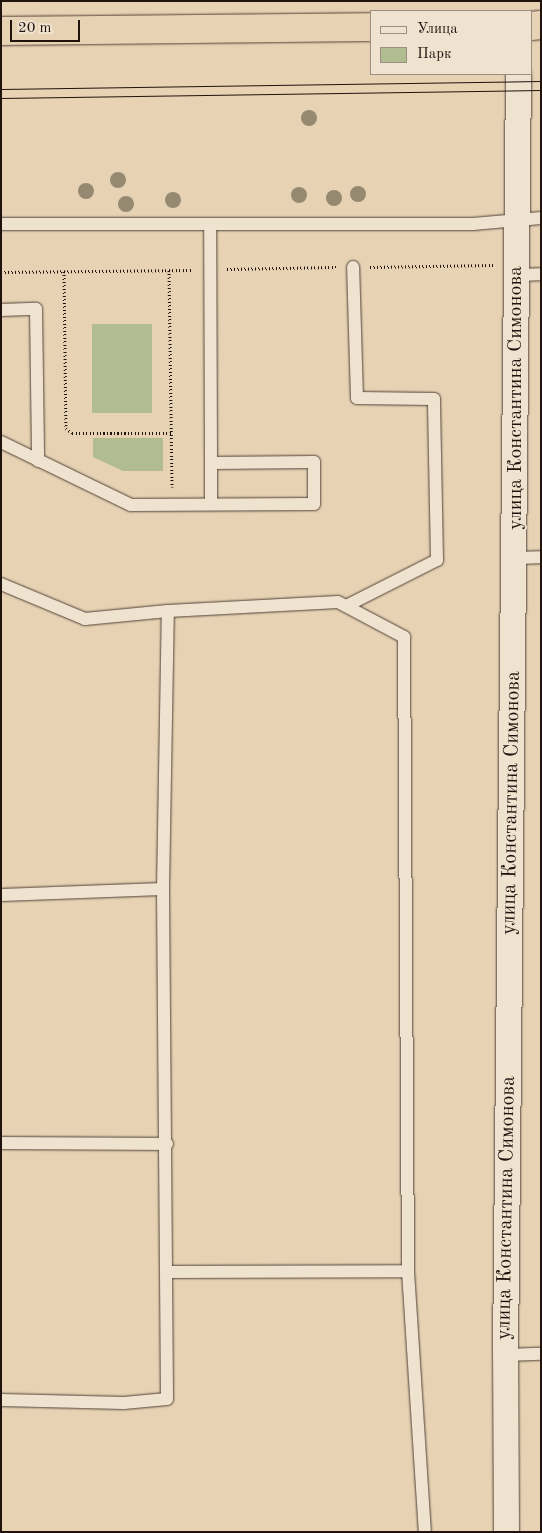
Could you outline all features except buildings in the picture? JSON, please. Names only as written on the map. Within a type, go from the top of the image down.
[{"type":"highway","points":[[1,31],[370,27]]},
{"type":"street","name":"улица Константина Симонова","points":[[506,1532],[505,1355],[515,558],[525,271],[529,219],[518,75]]},
{"type":"lane","points":[[1,224],[473,224],[529,219]]},
{"type":"lane","points":[[210,224],[212,504]]},
{"type":"lane","points":[[346,606],[437,560],[434,399],[357,398],[353,267]]},
{"type":"lane","points":[[1,310],[36,309],[38,461]]},
{"type":"lane","points":[[1,442],[131,505],[314,504],[314,462],[211,463]]},
{"type":"lane","points":[[515,558],[541,557]]},
{"type":"lane","points":[[1,584],[85,619],[168,611],[338,602],[404,637],[408,1271],[425,1532]]},
{"type":"lane","points":[[1,1400],[124,1403],[167,1399],[168,1144],[164,890],[168,611]]},
{"type":"lane","points":[[1,895],[164,890]]},
{"type":"lane","points":[[1,1143],[168,1144]]},
{"type":"lane","points":[[168,1272],[408,1271]]},
{"type":"lane","points":[[505,1355],[541,1354]]},
{"type":"path","points":[[1,272],[353,267],[525,271]]},
{"type":"path","points":[[169,270],[172,505]]},
{"type":"path","points":[[64,271],[66,428],[72,434],[171,433]]},
{"type":"green space","points":[[92,324],[152,324],[152,413],[92,413]]},
{"type":"green space","points":[[93,438],[163,438],[163,471],[123,471],[93,457]]},
{"type":"tram line","points":[[1,89],[541,81]]},
{"type":"tram line","points":[[1,98],[541,90]]}]
